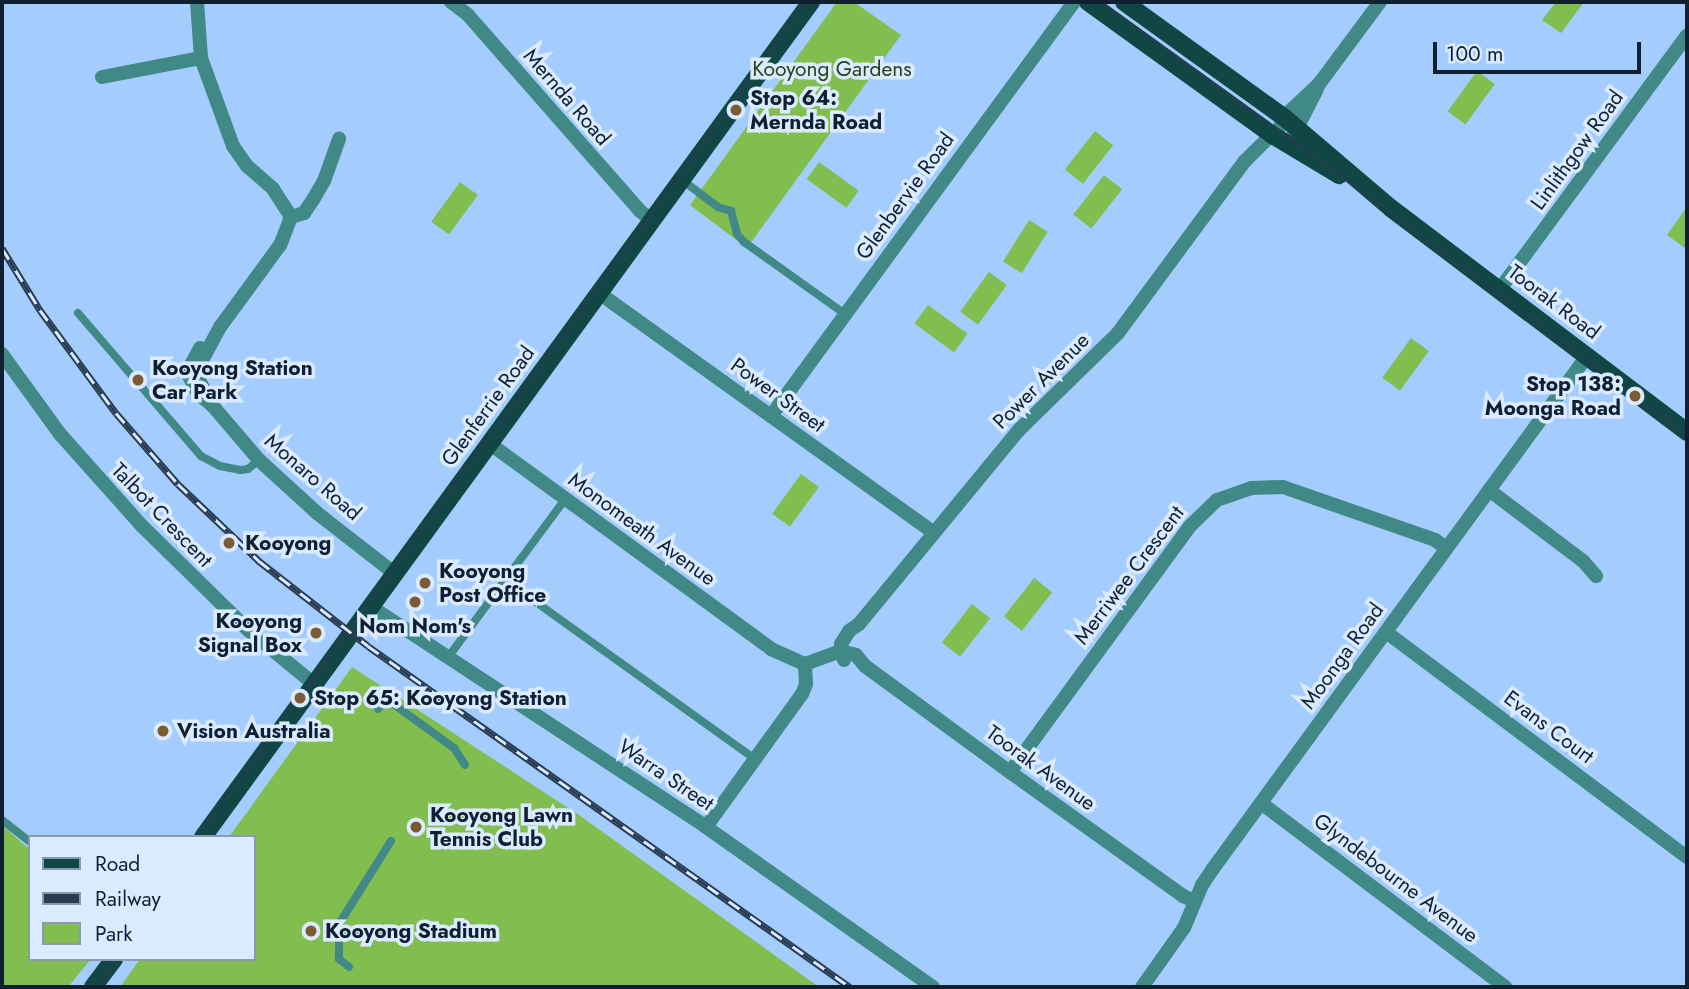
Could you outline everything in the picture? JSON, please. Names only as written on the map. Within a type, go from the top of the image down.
[{"type":"main road","name":"Glenferrie Road","points":[[204,835],[811,2]]},
{"type":"main road","name":"Toorak Road","points":[[1088,2],[1274,135],[1392,209]]},
{"type":"main road","name":"Toorak Road","points":[[1124,2],[1291,123],[1392,209],[1687,432]]},
{"type":"main road","points":[[93,987],[112,961]]},
{"type":"street","points":[[197,2],[201,58],[233,146],[247,166],[273,189],[299,204],[297,215]]},
{"type":"street","name":"Glenbervie Road","points":[[771,416],[1074,2]]},
{"type":"street","name":"Power Avenue","points":[[845,654],[843,639],[859,624],[1020,429],[1118,332],[1245,161],[1291,123],[1380,2]]},
{"type":"street","name":"Mernda Road","points":[[456,3],[640,211],[652,220]]},
{"type":"street","name":"Linlithgow Road","points":[[1500,289],[1687,36]]},
{"type":"street","points":[[102,77],[201,58]]},
{"type":"street","name":"Monaro Road","points":[[339,138],[324,181],[297,215],[296,230],[280,245],[220,327],[198,373],[212,405],[259,460],[317,513],[394,573]]},
{"type":"street","name":"Power Street","points":[[598,293],[933,532]]},
{"type":"street","name":"Talbot Crescent","points":[[2,355],[60,434],[142,526],[239,621],[314,684]]},
{"type":"street","name":"Moonga Road","points":[[1143,987],[1184,928],[1207,877],[1587,356]]},
{"type":"street","name":"Monomeath Avenue","points":[[489,443],[771,649],[805,669]]},
{"type":"street","name":"Merriwee Crescent","points":[[1010,772],[1190,526],[1217,500],[1252,488],[1283,487],[1423,536],[1446,548]]},
{"type":"street","points":[[1489,490],[1583,561],[1595,576]]},
{"type":"street","name":"Warra Street","points":[[370,606],[706,827],[933,987]]},
{"type":"street","name":"Evans Court","points":[[1385,632],[1687,857]]},
{"type":"street","points":[[706,827],[802,694],[805,669],[845,654]]},
{"type":"street","name":"Toorak Avenue","points":[[845,654],[1183,896],[1195,901]]},
{"type":"street","name":"Glyndebourne Avenue","points":[[1261,803],[1504,987]]},
{"type":"lane","points":[[681,180],[718,207],[731,212],[737,234],[744,242],[845,314]]},
{"type":"lane","points":[[78,313],[201,456],[240,471],[248,469],[259,460]]},
{"type":"lane","points":[[449,656],[565,499]]},
{"type":"lane","points":[[505,580],[755,759]]},
{"type":"lane","points":[[378,709],[384,702],[392,703],[457,756],[464,765]]},
{"type":"lane","points":[[2,820],[28,840]]},
{"type":"lane","points":[[349,967],[339,959],[339,924],[391,841]]},
{"type":"green space","name":"Kooyong Gardens","points":[[837,2],[854,2],[901,35],[747,248],[690,205]]},
{"type":"green space","points":[[1556,2],[1584,2],[1561,33],[1542,20]]},
{"type":"green space","points":[[1477,71],[1495,84],[1465,124],[1448,111]]},
{"type":"green space","points":[[1095,131],[1113,145],[1083,184],[1065,170]]},
{"type":"green space","points":[[819,162],[859,191],[846,208],[807,179]]},
{"type":"green space","points":[[1104,175],[1122,189],[1091,229],[1073,214]]},
{"type":"green space","points":[[460,182],[478,195],[449,235],[431,222]]},
{"type":"green space","points":[[1687,207],[1687,245],[1685,248],[1667,235]]},
{"type":"green space","points":[[1029,220],[1048,232],[1022,273],[1003,262]]},
{"type":"green space","points":[[989,272],[1007,285],[978,325],[960,312]]},
{"type":"green space","points":[[928,305],[968,334],[954,352],[914,324]]},
{"type":"green space","points":[[1411,338],[1429,351],[1400,391],[1382,378]]},
{"type":"green space","points":[[801,474],[819,487],[790,527],[772,514]]},
{"type":"green space","points":[[1034,578],[1052,592],[1022,631],[1004,617]]},
{"type":"green space","points":[[972,604],[990,618],[960,657],[942,643]]},
{"type":"green space","name":"Kooyong Lawn Tennis Club","points":[[352,667],[579,815],[819,987],[120,987],[139,961],[256,961],[256,835],[230,835]]},
{"type":"green space","points":[[2,825],[28,848],[28,961],[89,961],[68,987],[2,987]]},
{"type":"tram line","points":[[200,835],[807,2]]},
{"type":"tram line","points":[[1101,2],[1424,237],[1687,436]]},
{"type":"tram line","points":[[98,987],[117,961]]},
{"type":"railway","points":[[2,248],[40,310],[116,413],[178,484],[259,561],[368,646],[850,987]]},
{"type":"place","name":"Stop 64: Mernda Road","points":[[736,110]]},
{"type":"place","name":"Kooyong Station Car Park","points":[[138,380]]},
{"type":"place","name":"Stop 138: Moonga Road","points":[[1635,396]]},
{"type":"place","name":"Kooyong","points":[[229,543]]},
{"type":"place","name":"Kooyong Post Office","points":[[425,583]]},
{"type":"place","name":"Nom Nom's","points":[[415,602]]},
{"type":"place","name":"Kooyong Signal Box","points":[[316,633]]},
{"type":"place","name":"Stop 65: Kooyong Station","points":[[300,698]]},
{"type":"place","name":"Vision Australia","points":[[163,731]]},
{"type":"place","name":"Kooyong Lawn Tennis Club","points":[[416,827]]},
{"type":"place","name":"Kooyong Stadium","points":[[311,931]]}]
